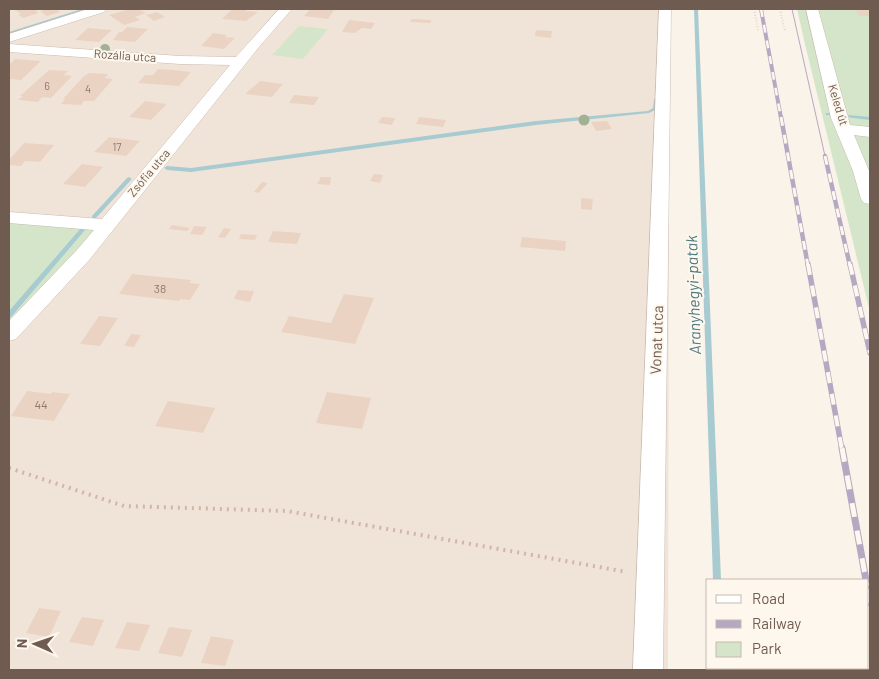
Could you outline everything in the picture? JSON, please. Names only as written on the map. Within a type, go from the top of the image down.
[{"type":"street","points":[[9,38],[100,9]]},
{"type":"street","name":"Zsófia utca","points":[[9,334],[83,254],[286,9]]},
{"type":"street","name":"Vonat utca","points":[[648,670],[665,9]]},
{"type":"street","name":"Keled út","points":[[812,9],[841,119],[870,199]]},
{"type":"street","name":"Rozália utca","points":[[9,48],[180,60],[242,61]]},
{"type":"street","points":[[841,119],[870,132]]},
{"type":"street","points":[[9,217],[107,225]]},
{"type":"path","points":[[754,9],[758,30]]},
{"type":"path","points":[[780,9],[785,32]]},
{"type":"path","points":[[9,468],[124,506],[287,511],[650,576]]},
{"type":"shaded area","points":[[9,9],[666,9],[669,241],[668,670],[9,670],[9,336],[106,225],[9,217]]},
{"type":"green space","points":[[797,9],[870,9],[870,312],[804,40]]},
{"type":"green space","points":[[299,26],[328,29],[303,59],[272,55]]},
{"type":"green space","points":[[9,217],[107,225],[9,336]]},
{"type":"building","points":[[14,9],[35,9],[38,13],[23,18]]},
{"type":"building","points":[[55,9],[60,12],[47,16],[40,11]]},
{"type":"building","points":[[130,9],[138,9],[146,13],[135,17],[140,20],[124,25],[109,15]]},
{"type":"building","points":[[232,9],[247,9],[246,11],[258,12],[246,21],[222,19]]},
{"type":"building","points":[[310,9],[334,10],[328,19],[304,16]]},
{"type":"building","points":[[856,9],[870,10],[870,16],[859,16]]},
{"type":"building","points":[[157,12],[165,17],[154,21],[146,15]]},
{"type":"building","points":[[412,19],[432,20],[430,23],[410,22]]},
{"type":"building","points":[[349,20],[375,23],[371,29],[362,28],[355,33],[342,32]]},
{"type":"building","points":[[127,27],[148,29],[135,42],[113,40],[119,32],[122,32]]},
{"type":"building","points":[[88,28],[112,30],[99,42],[75,40]]},
{"type":"building","points":[[536,30],[552,31],[551,38],[535,36]]},
{"type":"building","points":[[213,33],[235,38],[224,49],[201,46]]},
{"type":"building","points":[[15,59],[41,61],[21,80],[9,79],[9,65]]},
{"type":"building","points":[[158,69],[191,72],[179,86],[138,83],[145,75],[153,75]]},
{"type":"building","points":[[49,70],[68,71],[64,75],[72,76],[51,98],[42,97],[38,102],[18,100],[23,96],[20,96]]},
{"type":"building","points":[[89,73],[108,74],[105,78],[113,79],[94,101],[84,101],[81,105],[61,104],[65,99],[63,99]]},
{"type":"building","points":[[260,81],[283,84],[272,97],[245,94]]},
{"type":"building","points":[[294,95],[319,97],[314,105],[289,103]]},
{"type":"building","points":[[145,101],[167,104],[151,120],[129,117]]},
{"type":"building","points":[[382,117],[395,118],[392,125],[378,123]]},
{"type":"building","points":[[419,117],[446,120],[443,127],[416,124]]},
{"type":"building","points":[[607,121],[612,129],[596,131],[591,122]]},
{"type":"building","points":[[109,137],[140,141],[126,156],[94,152]]},
{"type":"building","points":[[24,143],[54,145],[40,162],[25,161],[21,166],[9,165],[9,160]]},
{"type":"building","points":[[82,164],[103,167],[85,187],[63,184]]},
{"type":"building","points":[[374,174],[383,175],[380,183],[370,181]]},
{"type":"building","points":[[321,177],[331,177],[330,185],[317,184]]},
{"type":"building","points":[[262,182],[268,183],[259,193],[254,192]]},
{"type":"building","points":[[581,198],[593,199],[592,210],[581,209]]},
{"type":"building","points":[[172,225],[190,228],[187,231],[169,229]]},
{"type":"building","points":[[194,226],[207,227],[202,235],[190,234]]},
{"type":"building","points":[[224,228],[231,229],[225,238],[218,237]]},
{"type":"building","points":[[273,231],[301,233],[297,244],[268,242]]},
{"type":"building","points":[[241,234],[257,235],[255,240],[239,239]]},
{"type":"building","points":[[522,237],[566,241],[565,251],[520,247]]},
{"type":"building","points":[[132,274],[191,280],[190,283],[200,284],[190,300],[180,299],[179,301],[119,294]]},
{"type":"building","points":[[238,290],[254,291],[250,302],[234,299]]},
{"type":"building","points":[[344,294],[374,298],[355,344],[281,332],[289,316],[331,323]]},
{"type":"building","points":[[99,316],[118,318],[100,346],[80,344]]},
{"type":"building","points":[[131,334],[141,335],[134,347],[124,346]]},
{"type":"building","points":[[27,391],[70,394],[54,421],[11,416]]},
{"type":"building","points":[[327,392],[371,398],[362,429],[316,423]]},
{"type":"building","points":[[168,401],[215,408],[203,433],[155,426]]},
{"type":"building","points":[[39,608],[61,611],[49,637],[26,633]]},
{"type":"building","points":[[82,617],[104,620],[93,646],[69,642]]},
{"type":"building","points":[[127,622],[150,625],[139,651],[115,648]]},
{"type":"building","points":[[169,627],[192,630],[182,657],[158,653]]},
{"type":"building","points":[[211,636],[234,640],[225,666],[201,663]]},
{"type":"waterway","points":[[9,33],[85,9]]},
{"type":"waterway","name":"Aranyhegyi-patak","points":[[696,9],[717,579]]},
{"type":"waterway","points":[[167,168],[191,170],[536,123],[649,112],[655,109],[656,100]]},
{"type":"waterway","points":[[828,114],[870,119]]},
{"type":"waterway","points":[[94,217],[129,179]]},
{"type":"waterway","points":[[9,315],[83,229]]},
{"type":"tram line","points":[[792,9],[825,156]]},
{"type":"railway","points":[[761,9],[781,118]]},
{"type":"railway","points":[[781,117],[808,266]]},
{"type":"railway","points":[[825,156],[850,266]]},
{"type":"railway","points":[[808,264],[842,450]]},
{"type":"railway","points":[[850,264],[870,353]]},
{"type":"railway","points":[[842,448],[866,579]]},
{"type":"railway","points":[[869,596],[870,603]]}]
